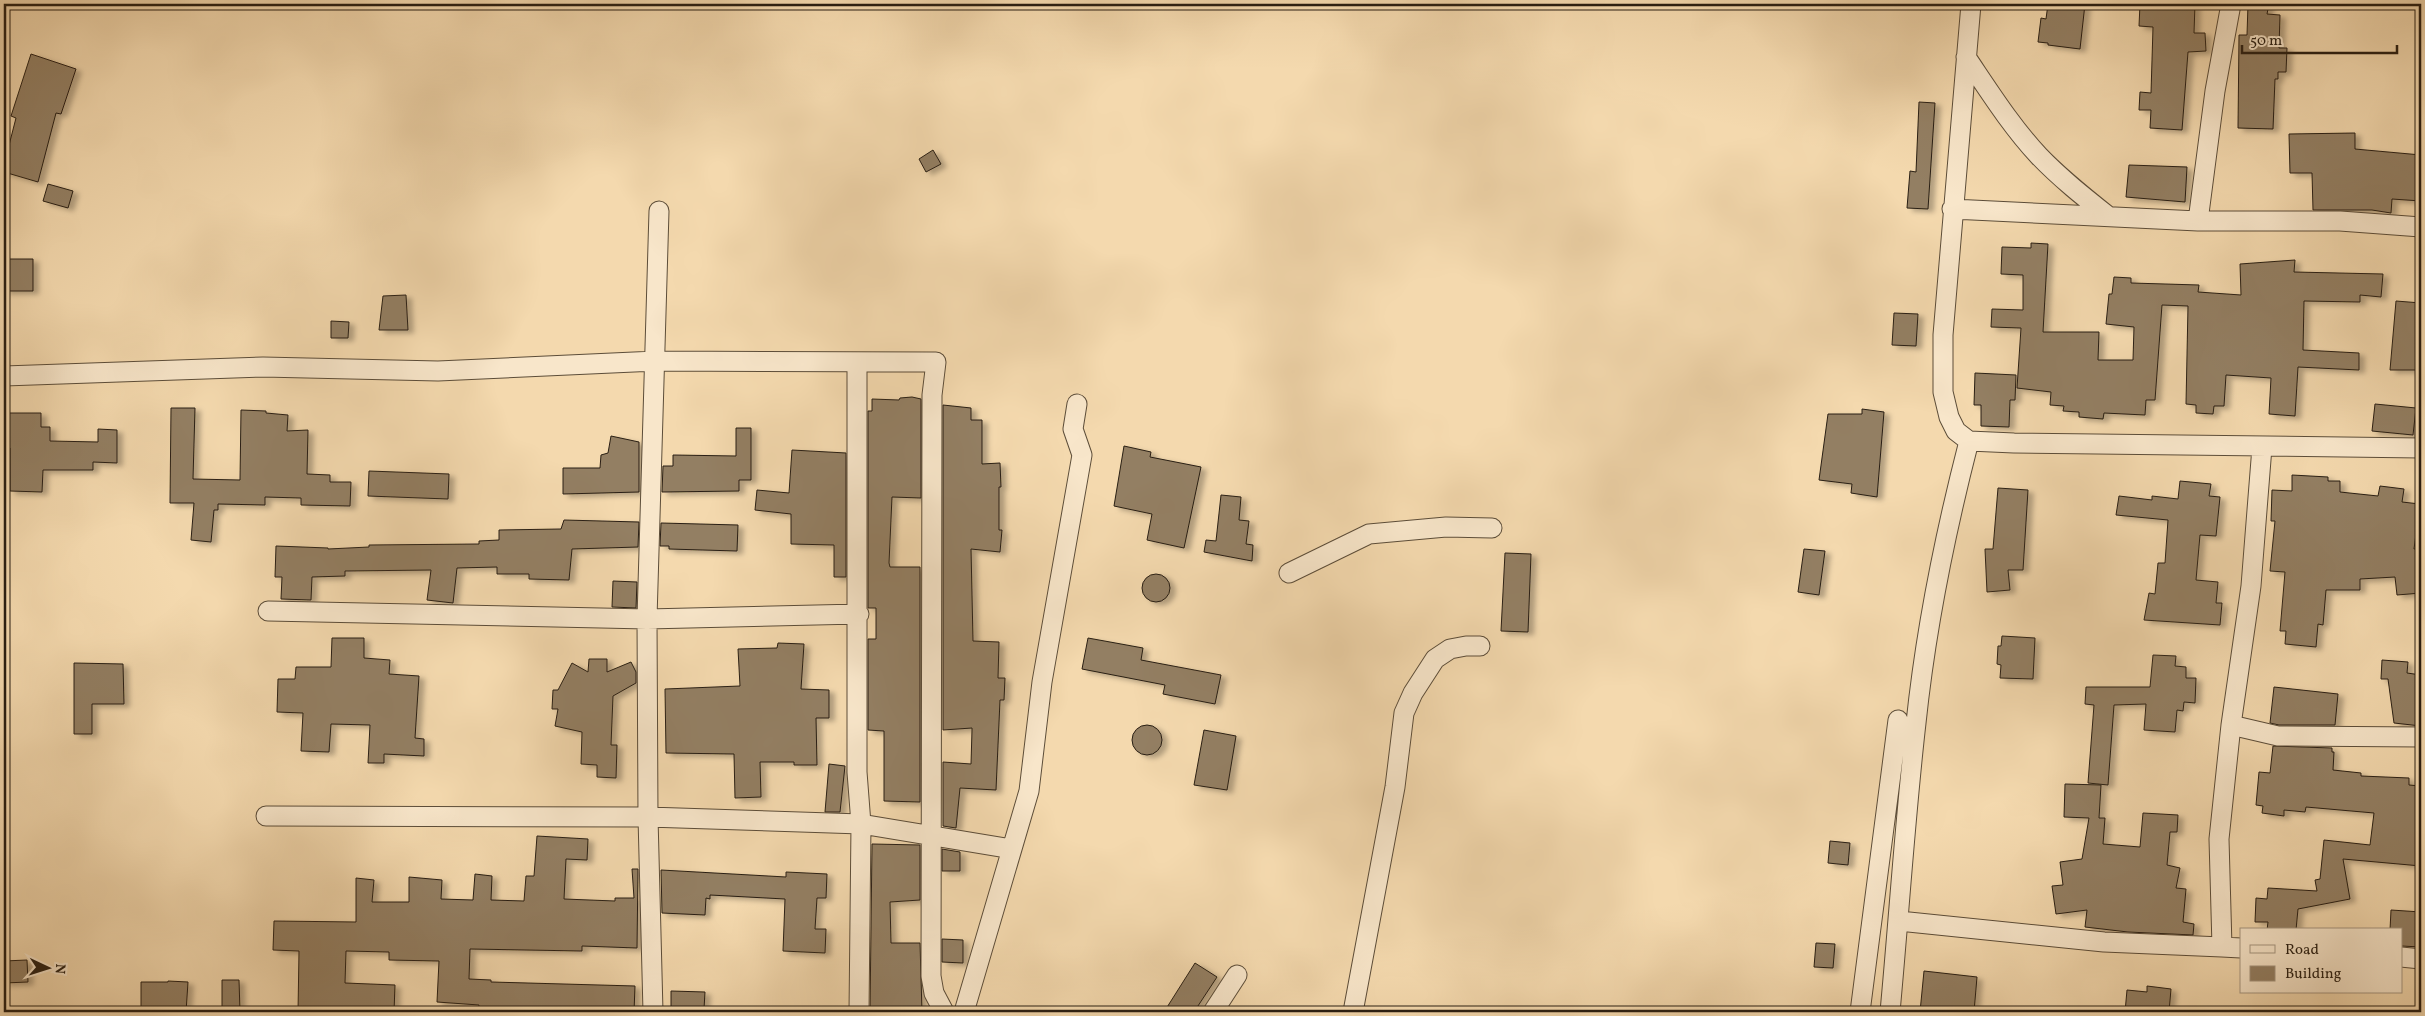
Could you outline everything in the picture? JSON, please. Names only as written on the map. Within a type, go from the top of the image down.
[{"type":"street","points":[[1971,4],[1952,209],[1943,335],[1943,392],[1949,417],[1956,431],[1969,441],[2421,448]]},
{"type":"street","points":[[2198,221],[2215,91],[2231,4]]},
{"type":"street","points":[[1966,57],[2007,118],[2038,155],[2068,184],[2108,216]]},
{"type":"street","points":[[1952,209],[2198,221],[2340,221],[2421,227]]},
{"type":"street","points":[[653,1012],[648,817],[647,619],[659,211]]},
{"type":"street","points":[[4,376],[263,367],[438,371],[656,361],[936,362],[932,395],[931,976],[934,993],[944,1012]]},
{"type":"street","points":[[857,363],[857,772],[861,824],[858,1012]]},
{"type":"street","points":[[964,1012],[1029,790],[1042,682],[1082,455],[1073,429],[1077,404]]},
{"type":"street","points":[[1890,1012],[1916,722],[1932,610],[1948,521],[1969,441]]},
{"type":"street","points":[[2222,947],[2219,840],[2231,725],[2251,586],[2262,447]]},
{"type":"street","points":[[1289,573],[1369,534],[1446,527],[1492,528]]},
{"type":"street","points":[[268,611],[647,619],[858,614]]},
{"type":"street","points":[[1353,1012],[1395,787],[1404,712],[1413,693],[1435,659],[1450,650],[1466,646],[1480,646]]},
{"type":"street","points":[[1860,1012],[1898,720]]},
{"type":"street","points":[[2231,725],[2278,736],[2421,737]]},
{"type":"street","points":[[266,816],[648,817],[861,824],[1012,849]]},
{"type":"street","points":[[1899,921],[2104,942],[2240,948]]},
{"type":"street","points":[[2402,957],[2421,959]]},
{"type":"street","points":[[1213,1012],[1237,975]]},
{"type":"building","points":[[2048,4],[2085,4],[2080,49],[2038,42],[2041,18],[2046,19]]},
{"type":"building","points":[[2140,4],[2195,4],[2194,33],[2205,33],[2206,51],[2188,52],[2182,130],[2150,128],[2151,110],[2139,110],[2140,92],[2151,93],[2153,27],[2139,26]]},
{"type":"building","points":[[2248,4],[2269,4],[2267,14],[2280,15],[2279,48],[2287,48],[2286,72],[2278,72],[2278,79],[2275,79],[2273,129],[2238,128],[2239,35],[2247,35]]},
{"type":"building","points":[[31,54],[76,69],[61,114],[56,113],[38,182],[4,172],[4,152],[7,153],[16,118],[11,116]]},
{"type":"building","points":[[1919,102],[1935,103],[1928,209],[1907,208],[1910,171],[1916,172]]},
{"type":"building","points":[[2355,133],[2355,149],[2421,155],[2421,201],[2392,199],[2391,213],[2372,210],[2313,210],[2312,173],[2290,173],[2289,134]]},
{"type":"building","points":[[933,150],[941,164],[926,172],[919,159]]},
{"type":"building","points":[[2129,165],[2187,167],[2185,202],[2126,197]]},
{"type":"building","points":[[48,184],[73,191],[68,208],[43,201]]},
{"type":"building","points":[[2031,243],[2048,244],[2043,332],[2099,332],[2098,360],[2133,360],[2134,327],[2106,324],[2109,294],[2112,294],[2114,277],[2131,278],[2131,283],[2199,285],[2198,292],[2241,295],[2240,264],[2295,260],[2294,272],[2383,274],[2381,297],[2360,295],[2360,302],[2304,301],[2303,350],[2359,353],[2359,370],[2298,367],[2295,416],[2269,414],[2271,378],[2226,375],[2224,406],[2214,406],[2213,414],[2196,413],[2196,405],[2186,404],[2188,306],[2162,305],[2155,400],[2146,400],[2145,415],[2104,413],[2103,419],[2079,417],[2079,412],[2063,411],[2064,406],[2050,405],[2051,392],[2017,388],[2021,328],[1991,327],[1992,309],[2023,310],[2023,275],[2001,274],[2002,247],[2031,248]]},
{"type":"building","points":[[4,259],[33,259],[33,291],[4,291]]},
{"type":"building","points":[[406,295],[408,330],[379,330],[383,296]]},
{"type":"building","points":[[2396,301],[2421,303],[2421,370],[2390,370]]},
{"type":"building","points":[[1894,313],[1918,314],[1916,346],[1892,345]]},
{"type":"building","points":[[331,321],[349,322],[348,338],[331,338]]},
{"type":"building","points":[[1975,373],[2016,375],[2015,400],[2010,400],[2009,427],[1981,426],[1981,405],[1974,405]]},
{"type":"building","points":[[912,397],[921,399],[921,498],[892,497],[889,563],[890,567],[920,567],[920,802],[884,801],[884,731],[868,730],[868,639],[876,639],[876,608],[868,608],[868,411],[872,411],[872,399],[899,400],[900,398]]},
{"type":"building","points":[[2375,404],[2416,408],[2413,435],[2372,431]]},
{"type":"building","points":[[943,405],[971,408],[971,420],[982,420],[982,464],[1000,463],[1001,487],[999,487],[999,530],[1002,530],[1000,552],[971,549],[973,641],[999,642],[998,678],[1005,678],[1004,700],[1000,700],[996,790],[960,788],[956,828],[943,826],[943,762],[971,764],[972,728],[943,730]]},
{"type":"building","points":[[171,408],[195,408],[193,479],[240,480],[241,410],[266,411],[266,413],[288,415],[287,431],[308,430],[307,474],[330,475],[330,482],[351,482],[350,506],[301,505],[301,498],[265,497],[265,505],[218,504],[218,510],[214,510],[211,542],[191,540],[194,503],[170,503]]},
{"type":"building","points":[[1862,409],[1884,412],[1877,497],[1851,493],[1852,484],[1819,480],[1828,414],[1862,414]]},
{"type":"building","points":[[4,413],[41,413],[41,427],[50,427],[50,441],[98,442],[98,429],[117,430],[117,463],[93,462],[93,470],[43,470],[42,492],[10,491],[10,448],[4,448]]},
{"type":"building","points":[[736,428],[751,428],[751,480],[739,480],[739,491],[662,492],[663,466],[673,466],[673,455],[736,456]]},
{"type":"building","points":[[611,436],[639,442],[639,492],[563,494],[563,468],[600,468],[601,455],[608,453]]},
{"type":"building","points":[[1124,446],[1151,452],[1150,457],[1201,467],[1184,548],[1147,540],[1152,514],[1114,506]]},
{"type":"building","points":[[792,450],[846,453],[846,577],[834,577],[834,545],[791,544],[791,514],[755,510],[757,490],[789,493]]},
{"type":"building","points":[[369,471],[449,474],[448,499],[368,496]]},
{"type":"building","points":[[2292,475],[2328,477],[2328,481],[2340,481],[2340,492],[2378,496],[2380,486],[2404,489],[2402,502],[2420,504],[2414,549],[2421,548],[2421,593],[2397,595],[2395,577],[2360,579],[2360,590],[2326,590],[2323,625],[2318,624],[2316,647],[2285,644],[2286,631],[2280,631],[2285,572],[2270,571],[2275,521],[2271,521],[2272,490],[2292,491]]},
{"type":"building","points":[[2180,481],[2211,484],[2209,496],[2220,497],[2216,536],[2200,535],[2196,580],[2218,582],[2216,603],[2222,603],[2220,625],[2144,620],[2149,593],[2155,594],[2158,563],[2165,563],[2168,520],[2116,515],[2119,496],[2152,500],[2152,496],[2178,499]]},
{"type":"building","points":[[1998,488],[2028,490],[2023,570],[2008,570],[2010,590],[1987,592],[1985,549],[1993,549]]},
{"type":"building","points":[[1221,495],[1241,497],[1239,520],[1249,521],[1246,544],[1253,545],[1252,561],[1204,552],[1206,540],[1216,541]]},
{"type":"building","points":[[564,520],[639,522],[638,547],[572,549],[569,580],[529,579],[529,574],[497,574],[497,567],[457,568],[453,603],[427,600],[431,570],[345,571],[345,576],[312,577],[311,600],[281,599],[282,577],[275,577],[276,546],[328,549],[369,547],[369,545],[479,544],[479,541],[499,540],[499,530],[561,529]]},
{"type":"building","points":[[661,523],[738,525],[737,551],[669,549],[669,546],[660,546]]},
{"type":"building","points":[[1804,549],[1825,551],[1819,595],[1798,592]]},
{"type":"building","points":[[1505,553],[1531,554],[1528,632],[1501,631]]},
{"type":"building","points":[[1156,574],[1166,578],[1170,588],[1166,598],[1156,602],[1146,598],[1142,588],[1146,578]]},
{"type":"building","points":[[613,581],[637,582],[636,608],[612,607]]},
{"type":"building","points":[[2002,636],[2035,638],[2033,679],[2000,678],[2001,665],[1997,664],[1998,646],[2001,646]]},
{"type":"building","points":[[332,638],[364,638],[364,658],[390,660],[389,674],[419,676],[415,738],[424,739],[424,756],[384,754],[384,763],[368,763],[370,725],[331,724],[329,752],[301,751],[303,713],[277,712],[278,679],[295,679],[296,667],[331,667]]},
{"type":"building","points":[[1088,638],[1143,648],[1141,660],[1221,675],[1215,704],[1163,694],[1165,685],[1082,669]]},
{"type":"building","points":[[778,643],[804,644],[801,689],[829,690],[829,718],[816,718],[817,765],[794,765],[794,762],[760,762],[761,797],[735,798],[734,754],[666,753],[665,689],[740,686],[738,649],[777,648]]},
{"type":"building","points":[[2153,655],[2176,656],[2175,666],[2186,667],[2186,678],[2196,678],[2195,703],[2184,702],[2183,711],[2177,710],[2175,732],[2144,730],[2146,704],[2114,705],[2108,785],[2088,783],[2094,705],[2085,704],[2086,687],[2150,687]]},
{"type":"building","points":[[589,659],[607,659],[607,672],[631,662],[636,672],[636,683],[613,696],[611,745],[617,745],[616,778],[597,777],[597,765],[581,764],[582,732],[555,726],[558,709],[552,709],[553,690],[558,690],[572,663],[588,672]]},
{"type":"building","points":[[2382,660],[2408,662],[2407,673],[2421,675],[2421,726],[2394,723],[2388,679],[2381,679]]},
{"type":"building","points":[[74,663],[123,664],[124,704],[92,704],[92,734],[74,734]]},
{"type":"building","points":[[2274,687],[2338,694],[2335,725],[2279,725],[2270,723]]},
{"type":"building","points":[[1147,725],[1157,730],[1162,740],[1157,750],[1147,755],[1137,750],[1132,740],[1137,730]]},
{"type":"building","points":[[1204,730],[1236,736],[1227,790],[1194,785]]},
{"type":"building","points":[[2273,746],[2332,748],[2332,752],[2334,752],[2333,770],[2361,773],[2361,776],[2409,778],[2409,785],[2421,786],[2421,866],[2343,859],[2350,899],[2298,909],[2296,928],[2267,928],[2268,922],[2255,922],[2256,898],[2267,899],[2268,888],[2317,891],[2315,880],[2320,879],[2324,840],[2370,845],[2374,813],[2306,807],[2305,812],[2284,810],[2284,816],[2262,813],[2263,806],[2256,805],[2259,772],[2270,773]]},
{"type":"building","points":[[829,764],[845,766],[840,812],[825,812]]},
{"type":"building","points":[[2065,784],[2101,785],[2099,818],[2105,818],[2103,844],[2140,847],[2143,813],[2178,815],[2177,832],[2170,832],[2167,865],[2180,868],[2176,888],[2186,889],[2183,922],[2194,924],[2193,935],[2128,932],[2085,927],[2087,910],[2056,914],[2052,886],[2063,885],[2060,862],[2082,859],[2089,818],[2064,817]]},
{"type":"building","points":[[537,836],[588,839],[587,860],[566,859],[564,899],[615,901],[615,898],[634,898],[632,869],[638,869],[637,948],[582,946],[582,951],[470,949],[469,979],[491,980],[491,982],[635,986],[634,1012],[478,1012],[479,1005],[437,1002],[439,961],[389,960],[389,952],[346,951],[345,983],[395,985],[394,1012],[298,1012],[299,951],[273,950],[274,921],[356,922],[356,878],[374,880],[372,902],[409,902],[409,877],[442,880],[441,899],[473,900],[475,874],[492,876],[491,900],[524,901],[526,876],[534,876]]},
{"type":"building","points":[[1830,841],[1850,843],[1848,865],[1828,863]]},
{"type":"building","points":[[872,844],[920,845],[920,900],[890,902],[891,943],[920,943],[922,1012],[870,1012]]},
{"type":"building","points":[[942,849],[960,852],[960,871],[942,871]]},
{"type":"building","points":[[661,870],[786,877],[786,872],[827,874],[826,898],[817,898],[815,929],[826,929],[825,953],[783,951],[785,899],[710,895],[710,899],[706,898],[705,915],[662,913]]},
{"type":"building","points":[[2391,910],[2421,912],[2421,947],[2402,946],[2402,928],[2390,928]]},
{"type":"building","points":[[942,939],[963,940],[963,963],[942,962]]},
{"type":"building","points":[[1816,943],[1835,944],[1833,968],[1814,967]]},
{"type":"building","points":[[27,960],[28,982],[4,983],[4,961]]},
{"type":"building","points":[[1195,963],[1217,977],[1194,1012],[1164,1012]]},
{"type":"building","points":[[1924,971],[1977,977],[1974,1012],[1920,1012]]},
{"type":"building","points":[[222,980],[239,980],[240,1012],[222,1012]]},
{"type":"building","points":[[141,982],[188,982],[186,1012],[141,1012]]},
{"type":"building","points":[[2147,986],[2171,989],[2169,1012],[2125,1012],[2127,990],[2147,992]]},
{"type":"building","points":[[671,991],[705,992],[704,1009],[671,1008]]}]
